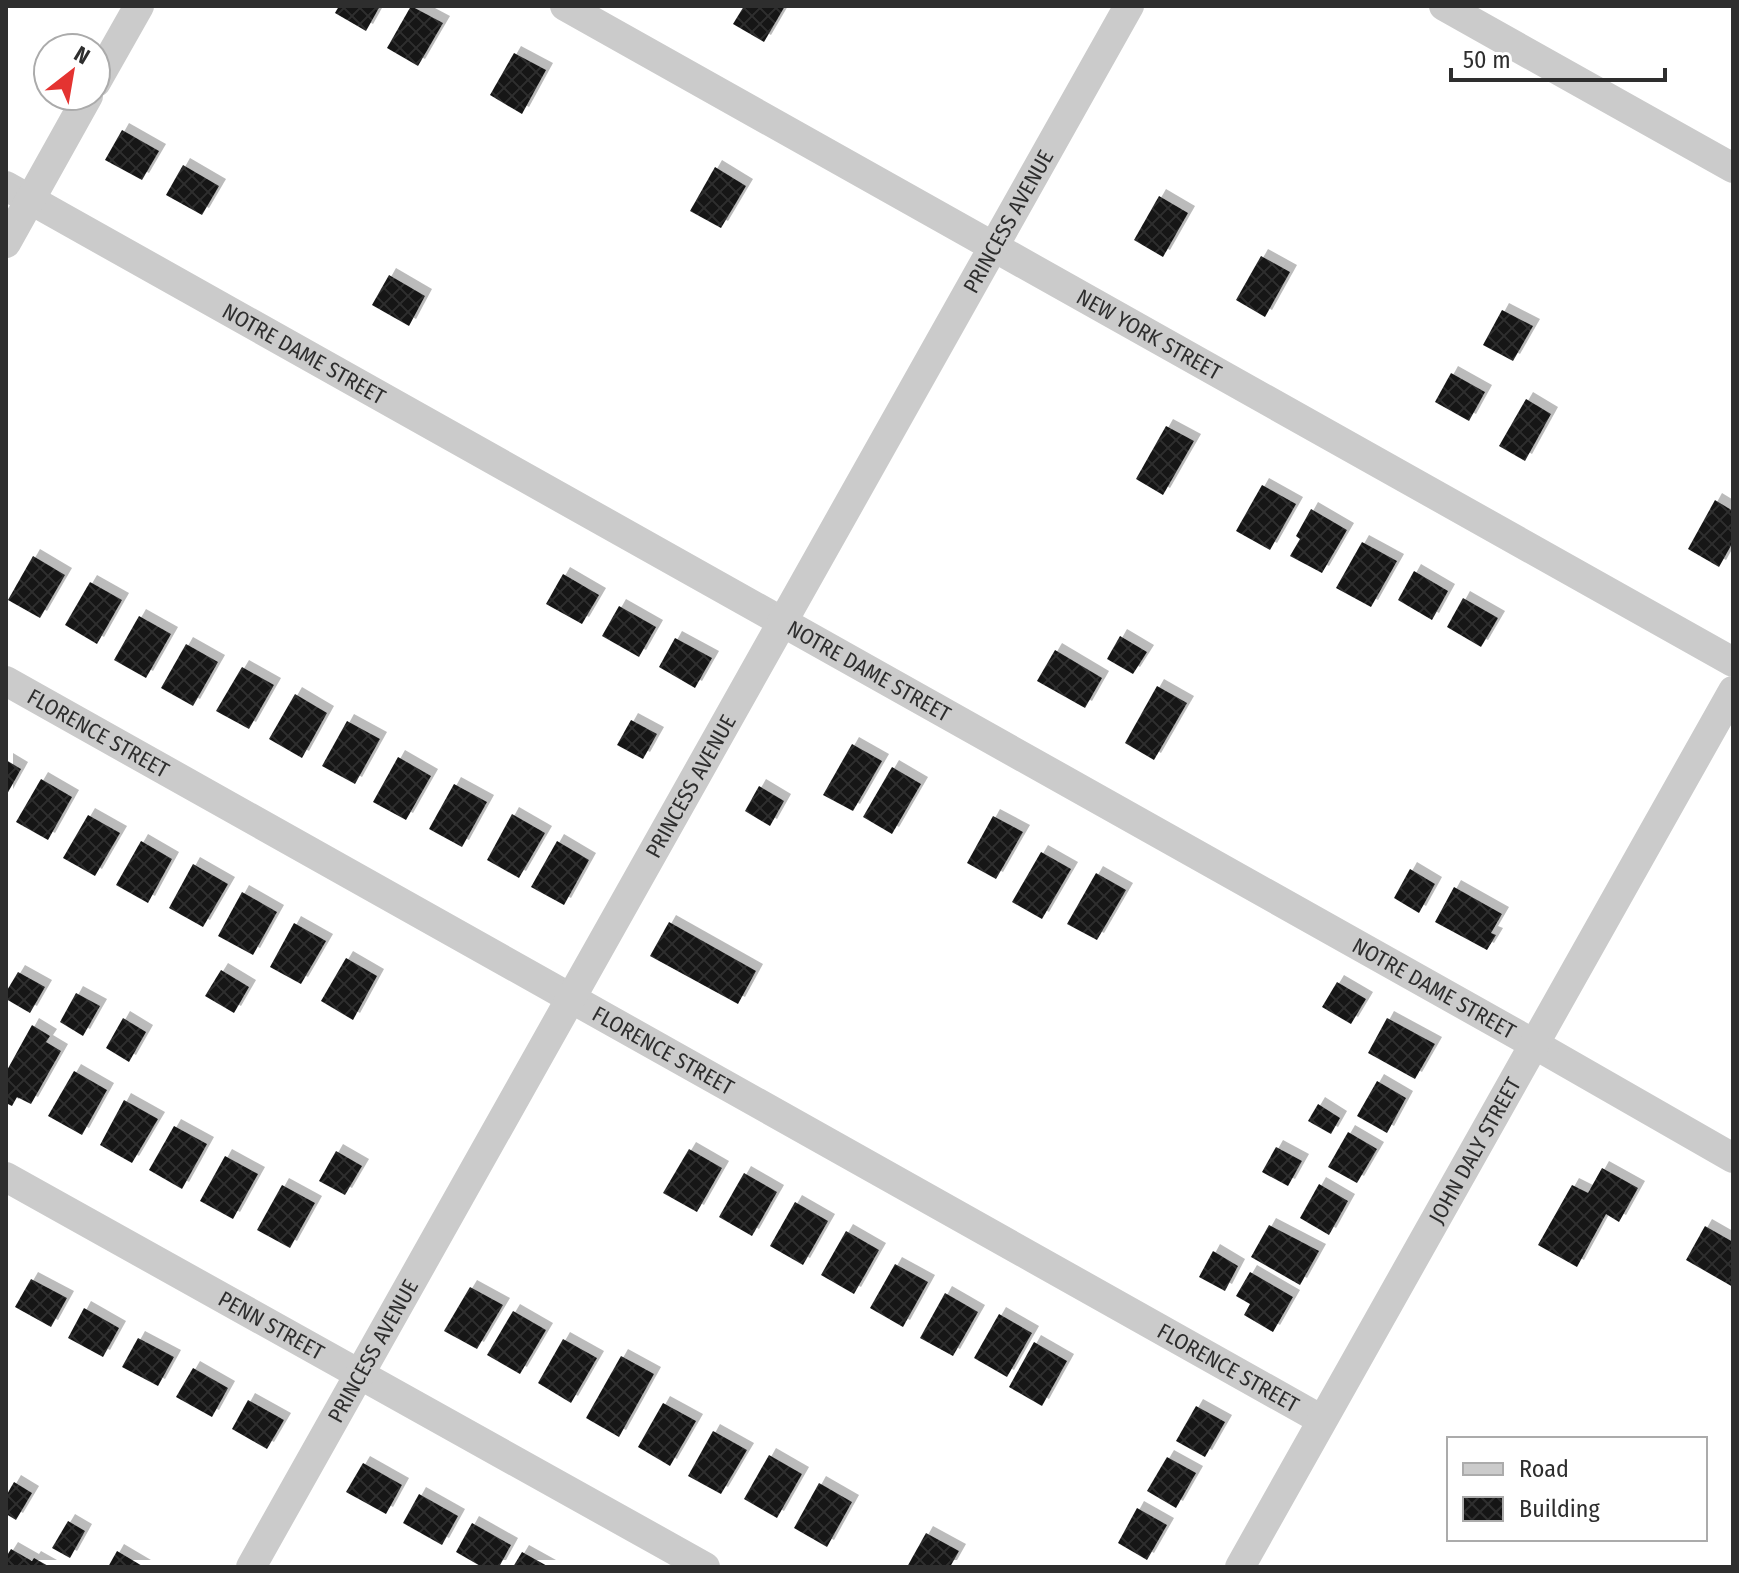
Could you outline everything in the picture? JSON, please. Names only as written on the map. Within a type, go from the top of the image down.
[{"type":"street","points":[[112,54],[139,6]]},
{"type":"street","name":"NEW YORK STREET","points":[[565,6],[1733,662]]},
{"type":"street","name":"PRINCESS AVENUE","points":[[251,1567],[1129,6]]},
{"type":"street","points":[[1444,6],[1733,168]]},
{"type":"street","points":[[6,243],[18,193],[76,112]]},
{"type":"street","name":"NOTRE DAME STREET","points":[[18,193],[1733,1158]]},
{"type":"street","name":"FLORENCE STREET","points":[[6,681],[1322,1420]]},
{"type":"street","name":"JOHN DALY STREET","points":[[1240,1567],[1733,691]]},
{"type":"street","name":"PENN STREET","points":[[6,1177],[705,1567]]},
{"type":"building","points":[[339,6],[380,6],[366,31],[335,13]]},
{"type":"building","points":[[411,6],[443,23],[418,66],[387,48]]},
{"type":"building","points":[[744,6],[785,6],[764,42],[733,24]]},
{"type":"building","points":[[514,53],[546,70],[522,114],[490,95]]},
{"type":"building","points":[[122,130],[159,151],[142,180],[105,160]]},
{"type":"building","points":[[183,165],[219,186],[202,215],[166,195]]},
{"type":"building","points":[[715,167],[746,186],[721,228],[690,211]]},
{"type":"building","points":[[1159,196],[1188,213],[1163,257],[1134,240]]},
{"type":"building","points":[[1261,256],[1290,272],[1265,317],[1236,300]]},
{"type":"building","points":[[389,275],[425,296],[409,326],[372,305]]},
{"type":"building","points":[[1502,310],[1533,326],[1513,361],[1483,345]]},
{"type":"building","points":[[1451,373],[1485,392],[1469,421],[1435,402]]},
{"type":"building","points":[[1526,399],[1551,414],[1525,461],[1499,446]]},
{"type":"building","points":[[1166,426],[1194,441],[1163,495],[1136,479]]},
{"type":"building","points":[[1262,485],[1296,504],[1270,550],[1236,531]]},
{"type":"building","points":[[1715,500],[1733,511],[1733,542],[1719,567],[1688,549]]},
{"type":"building","points":[[1311,509],[1347,530],[1322,573],[1290,556],[1300,539],[1296,536]]},
{"type":"building","points":[[1362,542],[1397,561],[1371,607],[1336,588]]},
{"type":"building","points":[[33,556],[65,575],[40,618],[8,600]]},
{"type":"building","points":[[1414,571],[1448,591],[1432,620],[1398,600]]},
{"type":"building","points":[[563,574],[599,595],[582,624],[546,604]]},
{"type":"building","points":[[90,582],[122,600],[97,644],[65,625]]},
{"type":"building","points":[[1463,598],[1498,618],[1481,647],[1447,627]]},
{"type":"building","points":[[619,606],[656,627],[639,657],[602,636]]},
{"type":"building","points":[[139,616],[171,634],[146,678],[114,660]]},
{"type":"building","points":[[1120,636],[1147,652],[1133,674],[1107,659]]},
{"type":"building","points":[[675,638],[712,658],[695,688],[659,667]]},
{"type":"building","points":[[186,644],[218,662],[193,706],[161,688]]},
{"type":"building","points":[[1055,650],[1102,678],[1085,708],[1037,681]]},
{"type":"building","points":[[242,667],[274,685],[249,729],[216,711]]},
{"type":"building","points":[[1157,686],[1187,703],[1154,760],[1125,743]]},
{"type":"building","points":[[295,694],[327,713],[302,758],[269,739]]},
{"type":"building","points":[[631,720],[657,734],[643,759],[617,745]]},
{"type":"building","points":[[347,721],[380,739],[355,784],[322,766]]},
{"type":"building","points":[[852,744],[882,761],[853,811],[823,795]]},
{"type":"building","points":[[398,757],[431,776],[406,820],[373,802]]},
{"type":"building","points":[[6,760],[21,769],[6,796]]},
{"type":"building","points":[[892,767],[921,784],[892,834],[863,817]]},
{"type":"building","points":[[41,779],[72,797],[48,840],[16,822]]},
{"type":"building","points":[[454,784],[487,802],[462,847],[429,829]]},
{"type":"building","points":[[759,786],[784,801],[770,826],[745,811]]},
{"type":"building","points":[[512,814],[545,833],[519,878],[487,860]]},
{"type":"building","points":[[88,815],[120,833],[95,876],[63,858]]},
{"type":"building","points":[[993,816],[1023,832],[996,879],[967,863]]},
{"type":"building","points":[[141,841],[172,859],[148,903],[116,885]]},
{"type":"building","points":[[557,841],[589,860],[564,905],[531,887]]},
{"type":"building","points":[[1041,852],[1071,869],[1042,919],[1012,902]]},
{"type":"building","points":[[193,864],[228,884],[203,927],[169,908]]},
{"type":"building","points":[[1410,869],[1435,884],[1419,913],[1394,898]]},
{"type":"building","points":[[1096,873],[1126,890],[1097,940],[1067,924]]},
{"type":"building","points":[[1454,887],[1502,914],[1491,933],[1496,935],[1487,950],[1435,922]]},
{"type":"building","points":[[242,892],[277,912],[253,955],[218,936]]},
{"type":"building","points":[[669,922],[756,971],[738,1004],[650,956]]},
{"type":"building","points":[[294,923],[326,941],[301,984],[270,967]]},
{"type":"building","points":[[346,958],[377,976],[353,1020],[321,1001]]},
{"type":"building","points":[[221,970],[249,987],[234,1013],[205,996]]},
{"type":"building","points":[[18,972],[45,987],[30,1013],[6,999],[6,992]]},
{"type":"building","points":[[1337,982],[1366,999],[1351,1024],[1322,1007]]},
{"type":"building","points":[[76,993],[100,1006],[83,1036],[60,1022]]},
{"type":"building","points":[[123,1018],[146,1032],[129,1062],[106,1048]]},
{"type":"building","points":[[1387,1018],[1435,1044],[1415,1079],[1368,1053]]},
{"type":"building","points":[[32,1025],[50,1036],[46,1042],[61,1051],[31,1104],[17,1097],[12,1106],[6,1103],[6,1072]]},
{"type":"building","points":[[74,1071],[107,1090],[82,1135],[48,1116]]},
{"type":"building","points":[[1377,1081],[1406,1098],[1387,1133],[1357,1116]]},
{"type":"building","points":[[124,1100],[158,1119],[132,1163],[100,1145]]},
{"type":"building","points":[[1318,1104],[1340,1118],[1331,1134],[1308,1121]]},
{"type":"building","points":[[174,1126],[207,1144],[182,1189],[149,1170]]},
{"type":"building","points":[[1348,1132],[1377,1149],[1357,1183],[1328,1167]]},
{"type":"building","points":[[1276,1147],[1302,1161],[1288,1186],[1262,1172]]},
{"type":"building","points":[[689,1149],[722,1168],[697,1212],[663,1193]]},
{"type":"building","points":[[336,1151],[362,1166],[345,1195],[319,1181]]},
{"type":"building","points":[[225,1156],[258,1174],[233,1219],[200,1201]]},
{"type":"building","points":[[1602,1168],[1638,1188],[1619,1222],[1606,1214],[1577,1267],[1538,1245],[1572,1185],[1588,1193]]},
{"type":"building","points":[[744,1173],[777,1192],[752,1236],[719,1217]]},
{"type":"building","points":[[1319,1184],[1348,1201],[1329,1235],[1300,1218]]},
{"type":"building","points":[[282,1185],[315,1203],[290,1248],[257,1230]]},
{"type":"building","points":[[795,1202],[828,1221],[803,1265],[770,1246]]},
{"type":"building","points":[[1269,1225],[1319,1251],[1300,1285],[1251,1257]]},
{"type":"building","points":[[1705,1226],[1733,1242],[1733,1287],[1686,1260]]},
{"type":"building","points":[[846,1231],[879,1250],[854,1294],[821,1275]]},
{"type":"building","points":[[1213,1251],[1238,1266],[1225,1291],[1199,1277]]},
{"type":"building","points":[[895,1264],[928,1282],[903,1327],[870,1308]]},
{"type":"building","points":[[1250,1272],[1293,1297],[1273,1332],[1244,1315],[1250,1304],[1236,1296]]},
{"type":"building","points":[[31,1279],[67,1298],[51,1327],[15,1307]]},
{"type":"building","points":[[470,1287],[503,1305],[477,1349],[444,1331]]},
{"type":"building","points":[[945,1293],[978,1312],[953,1356],[920,1338]]},
{"type":"building","points":[[84,1308],[119,1328],[103,1357],[68,1338]]},
{"type":"building","points":[[513,1311],[546,1330],[520,1374],[487,1355]]},
{"type":"building","points":[[999,1314],[1032,1333],[1007,1377],[974,1358]]},
{"type":"building","points":[[138,1338],[174,1357],[158,1386],[122,1367]]},
{"type":"building","points":[[563,1339],[597,1358],[571,1403],[538,1383]]},
{"type":"building","points":[[1034,1342],[1067,1361],[1042,1406],[1009,1387]]},
{"type":"building","points":[[621,1356],[654,1374],[619,1437],[586,1418]]},
{"type":"building","points":[[193,1368],[228,1388],[212,1417],[176,1397]]},
{"type":"building","points":[[248,1400],[284,1420],[267,1449],[232,1429]]},
{"type":"building","points":[[663,1403],[696,1421],[670,1466],[638,1447]]},
{"type":"building","points":[[1196,1406],[1225,1422],[1205,1457],[1176,1441]]},
{"type":"building","points":[[713,1431],[747,1450],[721,1494],[688,1476]]},
{"type":"building","points":[[769,1455],[802,1474],[777,1518],[744,1499]]},
{"type":"building","points":[[1167,1457],[1196,1473],[1176,1508],[1147,1491]]},
{"type":"building","points":[[363,1463],[402,1485],[386,1514],[346,1492]]},
{"type":"building","points":[[14,1482],[32,1493],[16,1520],[6,1514],[6,1496]]},
{"type":"building","points":[[819,1483],[852,1502],[827,1547],[794,1528]]},
{"type":"building","points":[[419,1494],[458,1516],[442,1545],[403,1523]]},
{"type":"building","points":[[1137,1508],[1167,1525],[1147,1560],[1118,1543]]},
{"type":"building","points":[[68,1521],[85,1531],[70,1558],[52,1548]]},
{"type":"building","points":[[472,1523],[511,1545],[499,1567],[482,1567],[456,1552]]},
{"type":"building","points":[[926,1533],[959,1551],[950,1567],[907,1567]]},
{"type":"building","points":[[11,1549],[50,1567],[6,1567],[6,1557]]},
{"type":"building","points":[[117,1551],[144,1567],[108,1567]]},
{"type":"building","points":[[522,1552],[549,1567],[513,1567]]}]
